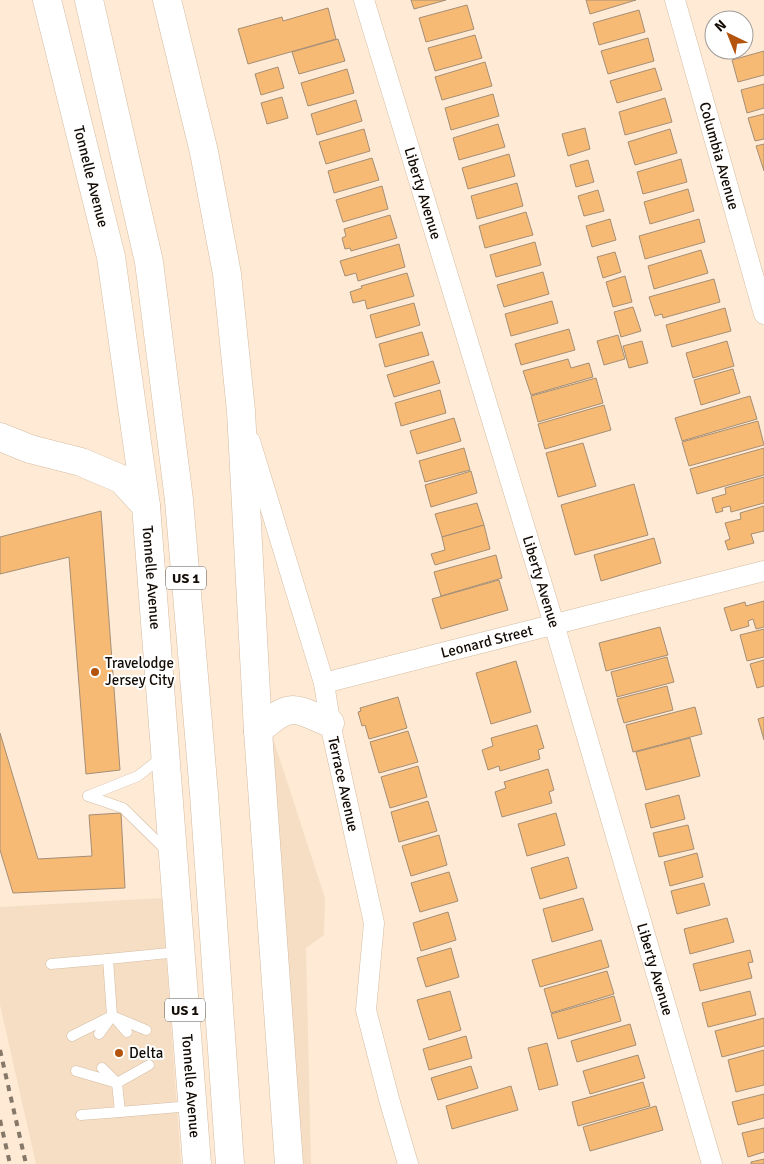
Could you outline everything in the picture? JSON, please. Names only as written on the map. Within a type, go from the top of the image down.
[{"type":"highway","name":"Tonnelle Avenue","points":[[47,0],[111,258],[146,506],[197,1164]]},
{"type":"highway","name":"US 1","points":[[89,0],[148,262],[180,500],[204,794],[230,1164]]},
{"type":"highway","points":[[166,0],[204,152],[227,274],[241,411],[258,730],[290,1164]]},
{"type":"highway","points":[[0,437],[30,449],[81,462],[121,479],[146,506]]},
{"type":"highway","points":[[258,730],[279,713],[286,710],[299,710],[330,723]]},
{"type":"street","name":"Liberty Avenue","points":[[364,0],[554,624],[712,1164]]},
{"type":"street","name":"Columbia Avenue","points":[[675,0],[764,314]]},
{"type":"street","name":"Terrace Avenue","points":[[241,411],[324,683],[330,723],[374,923],[366,1010],[388,1099],[408,1164]]},
{"type":"street","name":"Leonard Street","points":[[324,683],[764,571]]},
{"type":"lane","points":[[165,754],[138,776],[88,796],[123,808],[173,856]]},
{"type":"lane","points":[[51,964],[180,952]]},
{"type":"lane","points":[[108,959],[112,1016],[127,1032]]},
{"type":"lane","points":[[99,1034],[112,1016]]},
{"type":"lane","points":[[72,1036],[112,1016],[146,1030]]},
{"type":"lane","points":[[76,1071],[118,1083],[149,1065]]},
{"type":"lane","points":[[120,1112],[118,1083],[130,1067]]},
{"type":"lane","points":[[102,1068],[118,1083]]},
{"type":"lane","points":[[81,1115],[192,1106]]},
{"type":"shaded area","points":[[264,711],[325,898],[324,935],[306,948],[311,1164],[286,1164]]},
{"type":"shaded area","points":[[162,898],[181,1164],[36,1164],[0,1005],[0,907]]},
{"type":"building","points":[[411,0],[446,0],[414,9]]},
{"type":"building","points":[[586,0],[636,0],[590,14]]},
{"type":"building","points":[[467,5],[474,29],[426,42],[419,18]]},
{"type":"building","points":[[328,8],[336,39],[248,64],[238,29],[282,17],[283,21]]},
{"type":"building","points":[[639,10],[645,32],[599,45],[593,23]]},
{"type":"building","points":[[475,35],[482,58],[435,71],[428,48]]},
{"type":"building","points":[[648,38],[654,61],[608,74],[601,51]]},
{"type":"building","points":[[338,39],[345,61],[299,74],[292,52]]},
{"type":"building","points":[[764,51],[764,75],[738,82],[732,60],[754,60],[754,54]]},
{"type":"building","points":[[485,62],[492,86],[442,100],[435,77]]},
{"type":"building","points":[[278,67],[284,88],[261,95],[255,74]]},
{"type":"building","points":[[655,68],[662,90],[617,103],[610,81]]},
{"type":"building","points":[[347,69],[354,93],[308,106],[301,83]]},
{"type":"building","points":[[764,84],[764,108],[747,113],[741,90]]},
{"type":"building","points":[[493,94],[499,116],[451,130],[445,108]]},
{"type":"building","points":[[282,97],[288,118],[267,124],[261,103]]},
{"type":"building","points":[[665,98],[672,122],[625,135],[619,112]]},
{"type":"building","points":[[356,100],[362,121],[317,135],[311,114]]},
{"type":"building","points":[[764,114],[764,139],[755,141],[748,118]]},
{"type":"building","points":[[498,124],[505,147],[459,160],[453,138]]},
{"type":"building","points":[[585,128],[590,149],[568,156],[562,134]]},
{"type":"building","points":[[364,129],[370,151],[326,164],[319,142]]},
{"type":"building","points":[[670,129],[677,153],[635,165],[628,142]]},
{"type":"building","points":[[764,144],[764,171],[756,146]]},
{"type":"building","points":[[509,154],[515,176],[468,189],[462,168]]},
{"type":"building","points":[[372,158],[379,180],[334,193],[328,171]]},
{"type":"building","points":[[681,159],[687,182],[643,194],[637,172]]},
{"type":"building","points":[[588,160],[594,182],[576,187],[570,165]]},
{"type":"building","points":[[517,183],[523,206],[477,219],[471,196]]},
{"type":"building","points":[[382,186],[388,209],[343,222],[336,200]]},
{"type":"building","points":[[688,189],[694,211],[650,224],[644,202]]},
{"type":"building","points":[[598,190],[604,211],[584,216],[578,196]]},
{"type":"building","points":[[526,212],[533,235],[485,248],[479,226]]},
{"type":"building","points":[[390,215],[397,238],[351,251],[350,248],[345,249],[342,238],[346,236],[344,229]]},
{"type":"building","points":[[610,219],[616,240],[592,247],[586,226]]},
{"type":"building","points":[[699,219],[705,242],[645,259],[639,236]]},
{"type":"building","points":[[535,242],[541,265],[496,277],[490,255]]},
{"type":"building","points":[[399,244],[405,267],[358,281],[356,273],[345,276],[340,261]]},
{"type":"building","points":[[701,250],[708,273],[654,289],[648,266]]},
{"type":"building","points":[[615,252],[621,272],[603,278],[597,257]]},
{"type":"building","points":[[543,272],[549,294],[504,307],[497,285]]},
{"type":"building","points":[[407,273],[414,296],[367,309],[365,300],[353,303],[350,292],[362,288],[361,286]]},
{"type":"building","points":[[625,276],[632,302],[613,307],[606,282]]},
{"type":"building","points":[[714,279],[720,302],[663,318],[662,314],[655,316],[649,297]]},
{"type":"building","points":[[552,301],[558,323],[511,336],[505,314]]},
{"type":"building","points":[[414,303],[420,325],[376,338],[370,315]]},
{"type":"building","points":[[633,307],[641,331],[621,337],[614,312]]},
{"type":"building","points":[[725,308],[731,331],[672,347],[666,325]]},
{"type":"building","points":[[569,329],[575,350],[521,365],[515,344]]},
{"type":"building","points":[[422,332],[429,355],[385,367],[379,344]]},
{"type":"building","points":[[618,335],[625,359],[604,365],[597,341]]},
{"type":"building","points":[[642,341],[648,363],[629,368],[623,346]]},
{"type":"building","points":[[727,341],[734,366],[693,378],[686,353]]},
{"type":"building","points":[[568,359],[571,368],[589,363],[593,377],[531,395],[523,371]]},
{"type":"building","points":[[433,361],[440,383],[394,397],[387,375]]},
{"type":"building","points":[[733,369],[740,393],[701,405],[694,380]]},
{"type":"building","points":[[596,378],[603,403],[538,422],[531,396]]},
{"type":"building","points":[[440,390],[446,413],[401,426],[395,403]]},
{"type":"building","points":[[750,396],[757,419],[682,441],[675,418]]},
{"type":"building","points":[[604,405],[611,430],[545,449],[538,424]]},
{"type":"building","points":[[454,418],[461,441],[417,454],[410,431]]},
{"type":"building","points":[[758,421],[764,445],[689,466],[682,442]]},
{"type":"building","points":[[583,443],[596,486],[558,497],[546,453]]},
{"type":"building","points":[[464,448],[470,470],[425,482],[419,461]]},
{"type":"building","points":[[764,448],[764,475],[697,494],[690,469]]},
{"type":"building","points":[[471,471],[477,493],[431,507],[425,485]]},
{"type":"building","points":[[764,477],[764,503],[731,512],[730,506],[722,508],[723,511],[716,513],[712,498],[726,494],[725,488]]},
{"type":"building","points":[[634,484],[648,535],[575,555],[561,505]]},
{"type":"building","points":[[477,503],[484,525],[442,537],[435,514]]},
{"type":"building","points":[[764,506],[764,531],[751,534],[754,543],[728,550],[725,541],[730,539],[725,523],[741,519],[740,513]]},
{"type":"building","name":"Travelodge Jersey City","points":[[101,511],[120,770],[86,774],[69,557],[0,574],[0,537]]},
{"type":"building","points":[[484,525],[490,549],[435,565],[431,554],[445,550],[442,537]]},
{"type":"building","points":[[654,538],[661,563],[601,581],[594,555]]},
{"type":"building","points":[[496,555],[502,578],[441,596],[434,572]]},
{"type":"building","points":[[499,580],[508,610],[441,629],[432,599]]},
{"type":"building","points":[[764,601],[764,627],[756,629],[753,619],[748,621],[749,626],[731,631],[724,608],[745,602],[746,606]]},
{"type":"building","points":[[660,627],[668,655],[606,671],[599,643]]},
{"type":"building","points":[[764,629],[764,657],[747,661],[740,635]]},
{"type":"building","points":[[667,657],[674,682],[617,697],[611,672]]},
{"type":"building","points":[[764,660],[764,686],[757,688],[750,664]]},
{"type":"building","points":[[516,661],[531,712],[491,724],[476,673]]},
{"type":"building","points":[[667,686],[673,710],[624,723],[617,699]]},
{"type":"building","points":[[398,697],[407,728],[369,739],[365,725],[362,726],[358,712],[361,711],[360,708]]},
{"type":"building","points":[[695,707],[702,734],[633,752],[626,725]]},
{"type":"building","points":[[764,717],[764,740],[758,719]]},
{"type":"building","points":[[537,725],[544,748],[538,750],[540,759],[500,771],[499,766],[488,770],[482,750],[493,746],[491,738]]},
{"type":"building","points":[[408,731],[418,762],[379,773],[370,742]]},
{"type":"building","points":[[0,733],[38,859],[92,856],[89,815],[121,813],[125,888],[13,893],[0,850]]},
{"type":"building","points":[[690,738],[700,776],[646,790],[636,752]]},
{"type":"building","points":[[418,766],[427,797],[390,808],[381,777]]},
{"type":"building","points":[[548,769],[554,790],[549,792],[552,803],[502,817],[495,792],[506,788],[504,782]]},
{"type":"building","points":[[679,795],[685,819],[651,828],[645,804]]},
{"type":"building","points":[[428,801],[437,831],[399,842],[391,812]]},
{"type":"building","points":[[556,813],[565,845],[527,856],[518,824]]},
{"type":"building","points":[[688,825],[694,849],[659,857],[653,833]]},
{"type":"building","points":[[439,835],[447,865],[411,876],[402,846]]},
{"type":"building","points":[[697,853],[703,877],[670,886],[664,862]]},
{"type":"building","points":[[568,857],[577,888],[540,899],[531,868]]},
{"type":"building","points":[[449,872],[458,901],[420,912],[411,883]]},
{"type":"building","points":[[704,883],[710,905],[677,914],[671,891]]},
{"type":"building","points":[[583,898],[593,930],[552,942],[543,909]]},
{"type":"building","points":[[448,912],[456,940],[421,951],[413,923]]},
{"type":"building","points":[[727,918],[734,942],[690,954],[684,929]]},
{"type":"building","points":[[601,940],[609,967],[540,987],[532,960]]},
{"type":"building","points":[[451,948],[459,977],[426,987],[417,958]]},
{"type":"building","points":[[750,950],[753,962],[748,963],[752,978],[700,991],[693,964]]},
{"type":"building","points":[[607,971],[614,994],[551,1013],[544,989]]},
{"type":"building","points":[[450,991],[461,1030],[429,1040],[417,1000]]},
{"type":"building","points":[[750,991],[756,1015],[708,1027],[702,1003]]},
{"type":"building","points":[[614,996],[621,1021],[558,1039],[551,1014]]},
{"type":"building","points":[[764,1018],[764,1046],[722,1057],[715,1031]]},
{"type":"building","points":[[630,1024],[636,1045],[577,1062],[571,1041]]},
{"type":"building","points":[[466,1036],[472,1058],[429,1070],[423,1049]]},
{"type":"building","points":[[547,1043],[558,1085],[539,1090],[528,1048]]},
{"type":"building","points":[[764,1050],[764,1085],[736,1092],[728,1060]]},
{"type":"building","points":[[638,1055],[645,1078],[590,1094],[583,1071]]},
{"type":"building","points":[[471,1066],[478,1088],[438,1100],[431,1078]]},
{"type":"building","points":[[643,1082],[650,1106],[578,1126],[572,1102]]},
{"type":"building","points":[[511,1086],[518,1110],[452,1129],[446,1106]]},
{"type":"building","points":[[764,1094],[764,1118],[738,1125],[732,1102]]},
{"type":"building","points":[[656,1106],[663,1130],[590,1151],[583,1127]]},
{"type":"building","points":[[764,1128],[764,1152],[748,1157],[742,1133]]},
{"type":"building","points":[[764,1159],[764,1164],[751,1164],[751,1162]]},
{"type":"railway","points":[[0,1050],[26,1164]]},
{"type":"railway","points":[[0,1120],[10,1164]]},
{"type":"place","name":"Travelodge Jersey City","points":[[95,672]]},
{"type":"place","name":"Delta","points":[[119,1053]]}]
